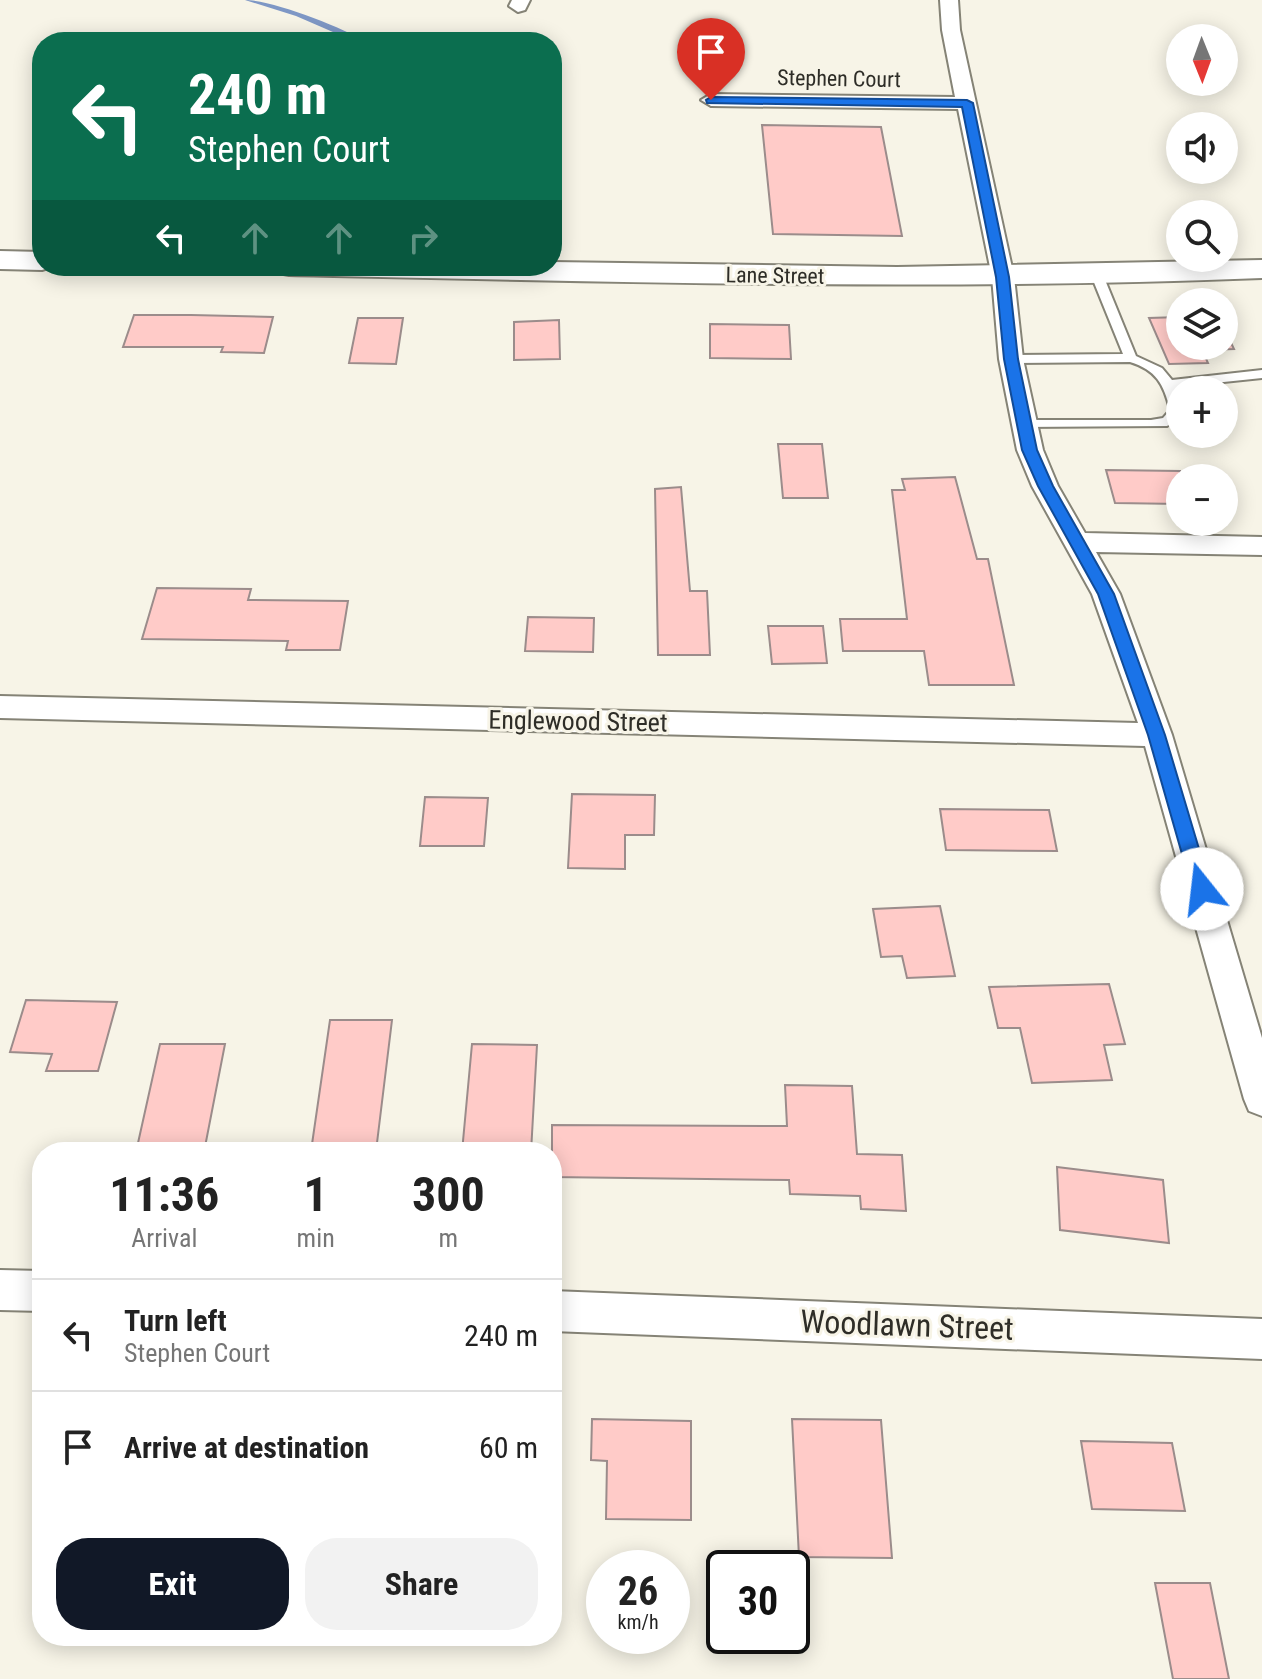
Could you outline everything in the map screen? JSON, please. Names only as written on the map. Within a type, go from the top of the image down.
[{"type":"main road","points":[[0,260],[32,261]]},
{"type":"main road","name":"Lane Street","points":[[562,270],[1003,277],[1261,273]]},
{"type":"street","points":[[949,0],[951,30],[1003,277],[1011,359],[1030,450],[1106,594],[1157,735],[1250,1012],[1262,1099]]},
{"type":"street","name":"Stephen Court","points":[[711,100],[967,103]]},
{"type":"street","points":[[1077,542],[1262,546]]},
{"type":"street","name":"Englewood Street","points":[[0,707],[1157,735]]},
{"type":"street","points":[[0,1290],[32,1291]]},
{"type":"street","name":"Woodlawn Street","points":[[562,1311],[1262,1339]]},
{"type":"lane","points":[[1097,275],[1131,358]]},
{"type":"lane","points":[[1011,359],[1131,358],[1150,363],[1166,380]]},
{"type":"lane","points":[[1238,377],[1262,374]]},
{"type":"lane","points":[[1025,424],[1166,422]]},
{"type":"building","points":[[762,125],[881,127],[902,236],[773,234]]},
{"type":"building","points":[[134,315],[273,317],[264,353],[221,352],[223,347],[123,347]]},
{"type":"building","points":[[1166,317],[1166,357],[1149,318]]},
{"type":"building","points":[[358,318],[403,318],[396,364],[349,363]]},
{"type":"building","points":[[559,320],[560,359],[514,360],[514,322]]},
{"type":"building","points":[[710,324],[789,325],[791,359],[710,358]]},
{"type":"building","points":[[1167,360],[1207,360],[1208,363],[1169,364]]},
{"type":"building","points":[[778,444],[822,444],[828,498],[783,498]]},
{"type":"building","points":[[1106,470],[1166,471],[1166,504],[1115,503]]},
{"type":"building","points":[[955,477],[977,559],[988,559],[1014,685],[929,685],[924,651],[843,651],[840,619],[907,619],[892,490],[905,490],[902,479]]},
{"type":"building","points":[[681,487],[690,591],[707,591],[710,655],[658,655],[655,489]]},
{"type":"building","points":[[157,588],[251,589],[248,600],[348,601],[340,650],[286,650],[288,641],[142,639]]},
{"type":"building","points":[[528,617],[594,618],[593,652],[525,651]]},
{"type":"building","points":[[768,626],[823,626],[827,663],[772,664]]},
{"type":"building","points":[[572,794],[655,795],[654,835],[625,835],[625,869],[568,868]]},
{"type":"building","points":[[425,797],[488,798],[484,846],[420,846]]},
{"type":"building","points":[[940,809],[1049,810],[1057,851],[946,850]]},
{"type":"building","points":[[940,906],[955,976],[907,978],[902,956],[881,957],[873,909]]},
{"type":"building","points":[[1109,984],[1125,1044],[1104,1045],[1112,1080],[1032,1083],[1020,1028],[998,1028],[989,987]]},
{"type":"building","points":[[26,1000],[117,1002],[98,1071],[46,1071],[52,1054],[10,1052]]},
{"type":"building","points":[[330,1020],[392,1020],[377,1142],[312,1142]]},
{"type":"building","points":[[160,1044],[225,1044],[206,1142],[138,1142]]},
{"type":"building","points":[[472,1044],[537,1045],[532,1142],[463,1142]]},
{"type":"building","points":[[785,1085],[852,1086],[857,1154],[902,1155],[906,1211],[861,1209],[860,1196],[790,1194],[789,1180],[562,1177],[562,1142],[552,1142],[552,1125],[787,1126]]},
{"type":"building","points":[[1057,1167],[1163,1180],[1169,1243],[1060,1230]]},
{"type":"building","points":[[592,1419],[691,1421],[691,1520],[606,1519],[607,1461],[591,1460]]},
{"type":"building","points":[[792,1419],[881,1420],[892,1558],[810,1557],[810,1550],[799,1550]]},
{"type":"building","points":[[1081,1441],[1172,1443],[1185,1511],[1092,1509]]},
{"type":"building","points":[[1155,1583],[1210,1583],[1229,1679],[1173,1679]]},
{"type":"waterway","points":[[248,0],[298,15],[338,32]]},
{"type":"route","points":[[711,100],[967,103],[1003,277],[1011,359],[1030,450],[1045,486],[1106,594],[1157,735],[1202,889]]}]
